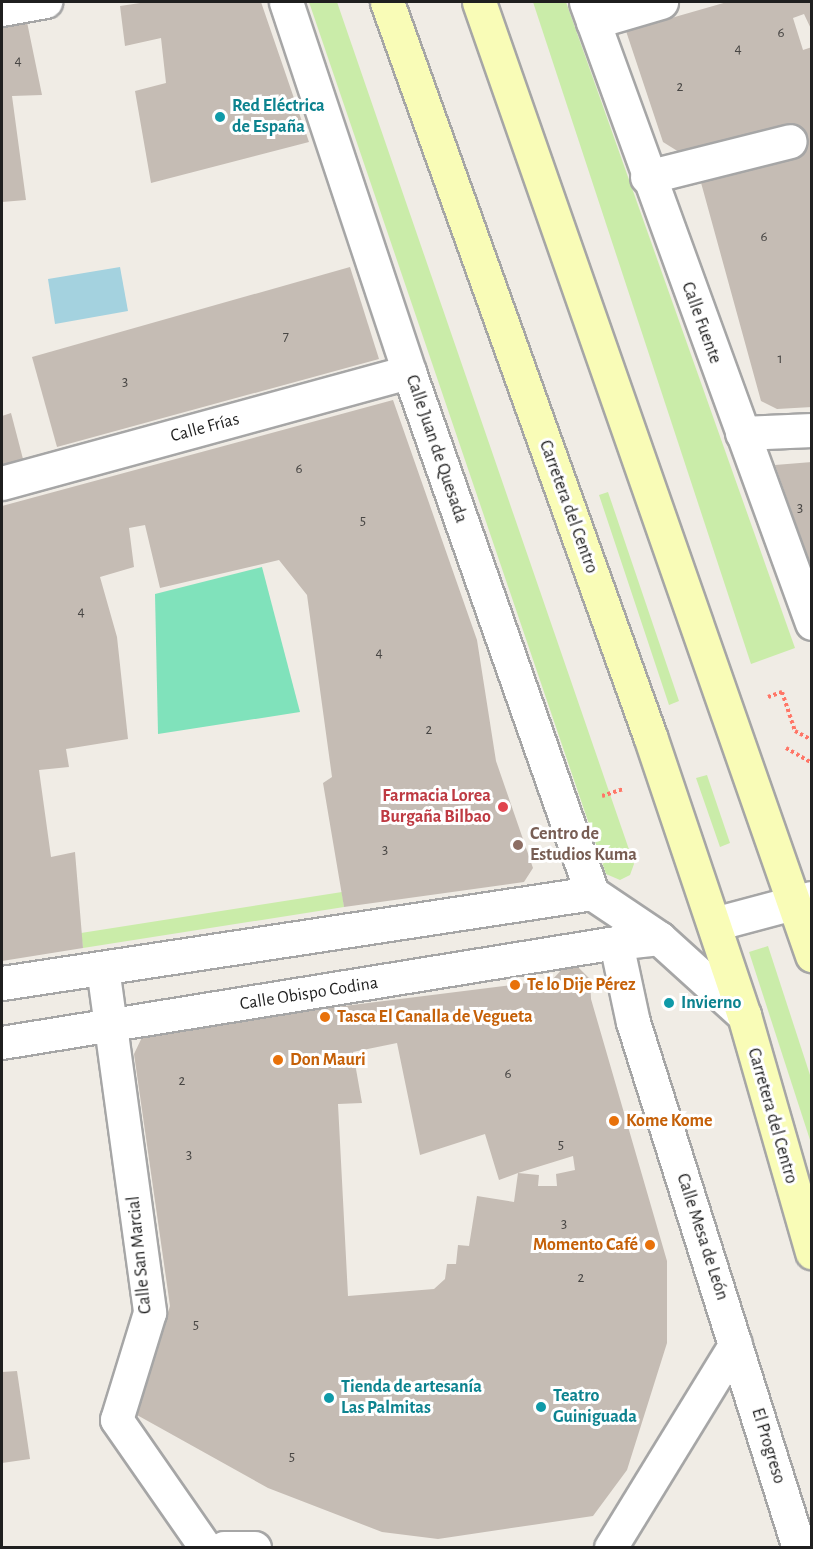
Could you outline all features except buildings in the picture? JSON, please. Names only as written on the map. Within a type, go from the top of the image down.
[{"type":"main road","name":"Carretera del Centro","points":[[387,2],[714,924],[744,1015],[812,1252]]},
{"type":"main road","points":[[479,2],[803,899],[812,955]]},
{"type":"street","points":[[2,10],[46,2]]},
{"type":"street","name":"Calle Juan de Quesada","points":[[286,2],[409,372],[592,893]]},
{"type":"street","points":[[590,12],[661,2]]},
{"type":"street","name":"Calle Fuente","points":[[590,12],[647,177],[812,623]]},
{"type":"street","points":[[647,177],[790,141]]},
{"type":"street","name":"Calle Frías","points":[[2,483],[409,372]]},
{"type":"street","points":[[742,433],[812,430]]},
{"type":"street","points":[[2,983],[592,893],[659,938],[744,1015]]},
{"type":"street","points":[[714,924],[803,899]]},
{"type":"street","points":[[616,943],[659,938]]},
{"type":"street","name":"Calle Obispo Codina","points":[[2,1043],[616,943]]},
{"type":"street","name":"Calle Mesa de León","points":[[616,943],[633,1022],[736,1344]]},
{"type":"street","name":"Calle San Marcial","points":[[103,968],[150,1313],[117,1420],[206,1548]]},
{"type":"street","points":[[610,1547],[736,1344]]},
{"type":"street","name":"El Progreso","points":[[736,1344],[799,1548]]},
{"type":"street","points":[[224,1548],[255,1548]]},
{"type":"street","points":[[596,1548],[621,1548]]},
{"type":"path","points":[[762,699],[782,692],[795,731],[812,740]]},
{"type":"path","points":[[775,741],[812,763]]},
{"type":"green space","points":[[309,2],[337,2],[634,864],[630,875],[620,880],[606,874]]},
{"type":"green space","points":[[533,2],[566,2],[795,648],[751,664]]},
{"type":"green space","points":[[608,492],[679,701],[669,705],[599,495]]},
{"type":"green space","points":[[262,567],[300,712],[158,734],[155,594]]},
{"type":"green space","points":[[707,775],[730,843],[720,847],[696,778]]},
{"type":"green space","points":[[342,892],[344,907],[83,948],[81,933]]},
{"type":"green space","points":[[768,946],[811,1078],[811,1143],[749,952]]},
{"type":"water","points":[[120,267],[128,311],[55,324],[48,279]]},
{"type":"place","name":"Red Eléctrica de España","points":[[220,117]]},
{"type":"place","name":"Farmacia Lorea Burgaña Bilbao","points":[[503,807]]},
{"type":"place","name":"Centro de Estudios Kuma","points":[[518,845]]},
{"type":"place","name":"Te lo Dije Pérez","points":[[515,985]]},
{"type":"place","name":"Invierno","points":[[669,1003]]},
{"type":"place","name":"Tasca El Canalla de Vegueta","points":[[325,1017]]},
{"type":"place","name":"Don Mauri","points":[[278,1060]]},
{"type":"place","name":"Kome Kome","points":[[614,1121]]},
{"type":"place","name":"Momento Café","points":[[650,1245]]},
{"type":"place","name":"Tienda de artesanía Las Palmitas","points":[[329,1398]]},
{"type":"place","name":"Teatro Guiniguada","points":[[541,1407]]}]
